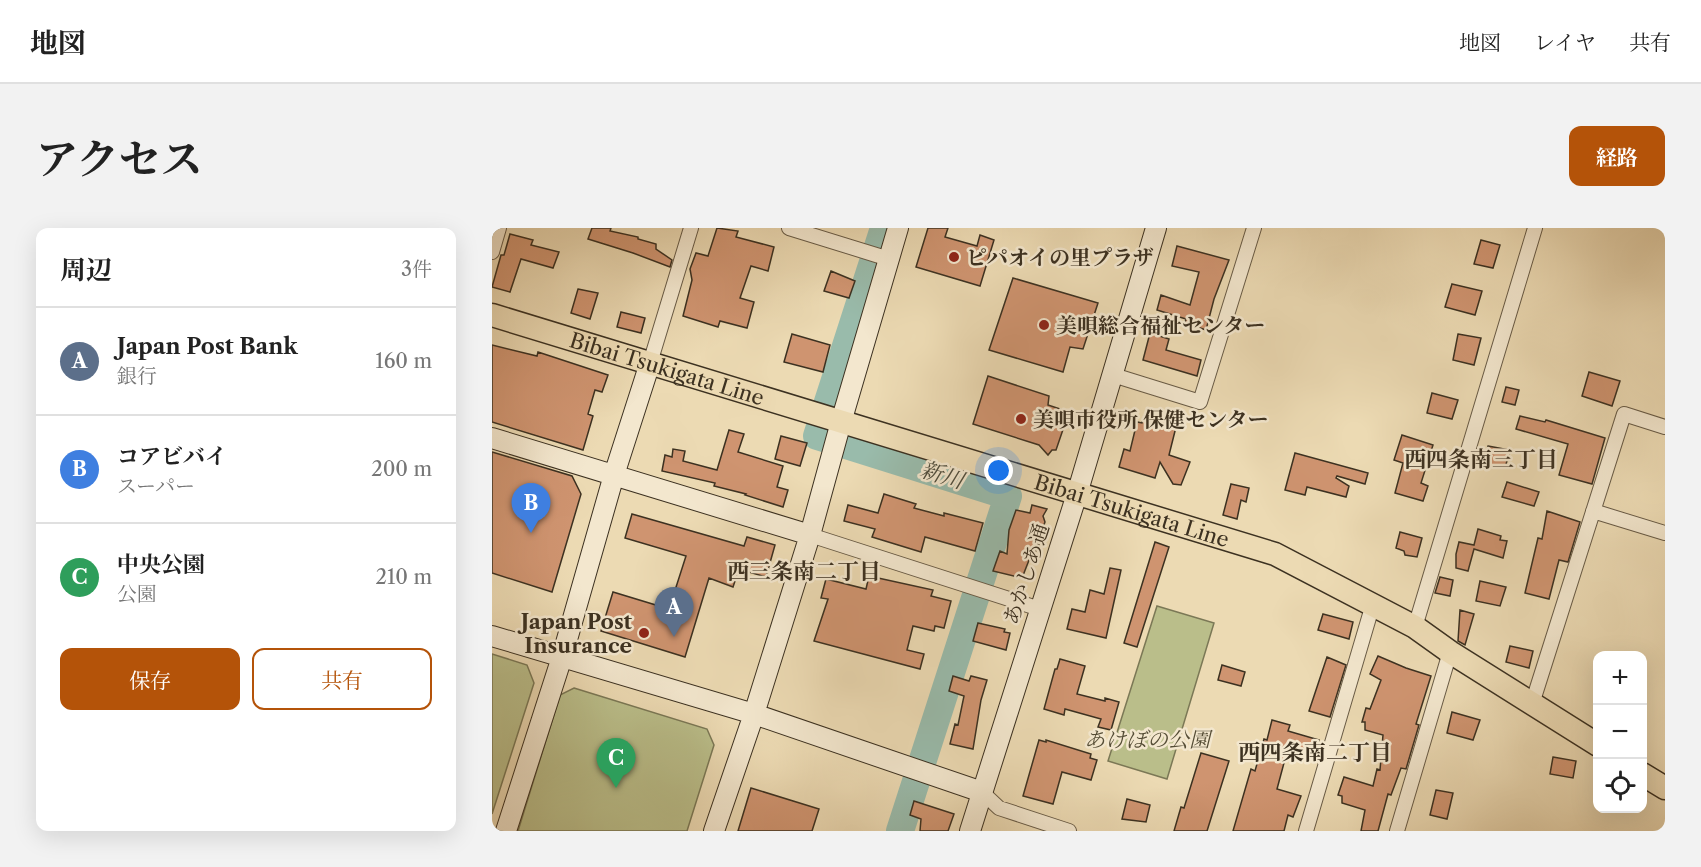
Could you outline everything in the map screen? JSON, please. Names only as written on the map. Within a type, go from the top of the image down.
[{"type":"main road","name":"Bibai Tsukigata Line","points":[[492,315],[1275,554],[1415,627],[1450,652],[1593,742]]},
{"type":"main road","points":[[1647,777],[1665,788]]},
{"type":"street","points":[[492,252],[500,228]]},
{"type":"street","points":[[507,831],[562,657],[614,475],[691,228]]},
{"type":"street","points":[[789,228],[889,259]]},
{"type":"street","points":[[714,831],[754,714],[810,535],[898,228]]},
{"type":"street","name":"あかしあ通","points":[[970,831],[1077,494],[1156,228]]},
{"type":"street","points":[[1113,375],[1200,402],[1254,228]]},
{"type":"street","points":[[1415,627],[1536,228]]},
{"type":"street","points":[[1532,704],[1624,414],[1665,427]]},
{"type":"street","points":[[492,438],[810,535],[1040,609]]},
{"type":"street","points":[[1593,511],[1665,533]]},
{"type":"street","points":[[1306,831],[1373,604]]},
{"type":"street","points":[[492,636],[754,714],[982,792],[999,808],[1069,831]]},
{"type":"street","points":[[1397,831],[1450,652]]},
{"type":"green space","name":"あけぼの公園","points":[[1157,606],[1214,623],[1167,779],[1108,761]]},
{"type":"green space","points":[[492,654],[527,665],[534,683],[492,814]]},
{"type":"green space","points":[[574,688],[707,729],[714,745],[687,831],[518,831],[560,695]]},
{"type":"building","points":[[592,228],[611,228],[610,231],[638,237],[638,239],[656,244],[656,249],[672,260],[670,267],[588,239]]},
{"type":"building","points":[[717,228],[738,231],[736,237],[774,247],[768,271],[751,266],[740,298],[754,302],[747,328],[720,321],[718,327],[683,316],[692,280],[690,269],[696,253],[708,256]]},
{"type":"building","name":"ピパオイの里プラザ","points":[[928,228],[948,228],[945,237],[977,246],[980,235],[994,240],[980,286],[916,267]]},
{"type":"building","points":[[510,234],[533,240],[531,245],[559,252],[553,268],[521,259],[510,292],[492,287]]},
{"type":"building","points":[[1481,240],[1500,245],[1493,268],[1474,264]]},
{"type":"building","points":[[1177,246],[1229,260],[1214,299],[1206,330],[1185,323],[1186,319],[1157,310],[1161,295],[1190,305],[1199,272],[1172,266]]},
{"type":"building","points":[[831,271],[855,281],[849,298],[824,291]]},
{"type":"building","name":"美唄総合福祉センター","points":[[1013,278],[1098,303],[1083,349],[1070,347],[1063,372],[989,350]]},
{"type":"building","points":[[1452,284],[1482,291],[1475,315],[1445,307]]},
{"type":"building","points":[[578,289],[598,293],[590,319],[571,313]]},
{"type":"building","points":[[621,312],[645,318],[641,333],[617,327]]},
{"type":"building","points":[[1150,333],[1169,339],[1166,350],[1201,360],[1197,376],[1143,360]]},
{"type":"building","points":[[792,334],[830,345],[823,372],[784,362]]},
{"type":"building","points":[[1458,334],[1481,338],[1474,365],[1453,360]]},
{"type":"building","points":[[492,345],[537,356],[538,352],[608,375],[602,392],[595,390],[588,414],[593,416],[583,450],[492,422]]},
{"type":"building","points":[[1589,372],[1620,381],[1612,406],[1582,396]]},
{"type":"building","name":"美唄市役所 保健センター","points":[[988,376],[1049,396],[1048,405],[1069,412],[1056,450],[1052,450],[1048,455],[1039,445],[973,424]]},
{"type":"building","points":[[1506,387],[1519,390],[1515,405],[1502,402]]},
{"type":"building","points":[[1432,393],[1458,400],[1452,419],[1427,413]]},
{"type":"building","points":[[1144,416],[1177,423],[1169,455],[1190,462],[1181,485],[1173,484],[1160,462],[1155,478],[1119,467],[1124,449],[1130,451],[1137,422],[1142,423]]},
{"type":"building","points":[[1520,416],[1545,422],[1546,420],[1605,438],[1592,484],[1559,475],[1568,444],[1516,429]]},
{"type":"building","points":[[729,430],[744,434],[738,452],[783,466],[777,487],[788,490],[783,507],[714,486],[715,483],[662,471],[665,455],[672,457],[673,449],[685,451],[683,461],[717,470]]},
{"type":"building","points":[[1402,435],[1433,445],[1421,483],[1428,486],[1423,501],[1395,493],[1403,463],[1394,460]]},
{"type":"building","points":[[781,436],[807,443],[800,466],[775,459]]},
{"type":"building","points":[[1488,446],[1510,450],[1505,468],[1484,464]]},
{"type":"building","points":[[492,452],[572,476],[581,494],[552,592],[492,573]]},
{"type":"building","points":[[1295,453],[1368,473],[1365,484],[1337,476],[1336,478],[1349,486],[1346,497],[1307,487],[1305,495],[1285,490]]},
{"type":"building","points":[[1507,482],[1539,492],[1534,506],[1502,497]]},
{"type":"building","points":[[1231,484],[1249,488],[1246,502],[1241,500],[1237,519],[1223,515]]},
{"type":"building","points":[[884,494],[916,504],[914,508],[983,523],[975,551],[925,537],[921,552],[872,537],[875,529],[844,521],[848,505],[878,513]]},
{"type":"building","points":[[1032,505],[1047,509],[1043,516],[1045,522],[1037,544],[1039,545],[1033,556],[1031,555],[1022,578],[993,571],[1000,551],[1007,554],[1009,530],[1016,510],[1030,513]]},
{"type":"building","points":[[1547,511],[1580,522],[1568,562],[1559,560],[1549,599],[1525,593],[1538,538],[1542,539]]},
{"type":"building","points":[[632,514],[744,546],[747,537],[775,545],[766,577],[739,569],[733,587],[709,578],[685,657],[601,631],[613,592],[669,609],[686,556],[625,538]]},
{"type":"building","points":[[1478,529],[1501,536],[1500,540],[1507,541],[1503,558],[1474,549],[1468,571],[1456,568],[1459,542],[1474,545]]},
{"type":"building","points":[[1400,532],[1422,538],[1417,557],[1405,555],[1404,551],[1396,548]]},
{"type":"building","points":[[1155,542],[1169,547],[1137,647],[1124,643]]},
{"type":"building","points":[[1110,568],[1121,570],[1106,638],[1067,629],[1072,609],[1085,612],[1090,590],[1104,594]]},
{"type":"building","points":[[869,576],[933,590],[931,596],[951,601],[944,628],[935,626],[934,631],[913,626],[907,650],[924,654],[920,669],[814,641],[828,599],[821,598],[826,579],[866,589]]},
{"type":"building","points":[[1440,577],[1453,580],[1450,596],[1435,593]]},
{"type":"building","points":[[1480,581],[1506,587],[1500,606],[1476,601]]},
{"type":"building","points":[[1460,610],[1474,614],[1465,645],[1458,641]]},
{"type":"building","points":[[1323,614],[1353,622],[1349,639],[1318,630]]},
{"type":"building","points":[[978,623],[1005,629],[1004,632],[1010,633],[1006,650],[973,641]]},
{"type":"building","points":[[1510,646],[1533,651],[1529,668],[1506,662]]},
{"type":"building","points":[[1378,656],[1431,676],[1416,724],[1419,725],[1406,769],[1401,768],[1391,795],[1388,794],[1378,831],[1361,831],[1365,810],[1342,803],[1342,796],[1338,795],[1344,777],[1373,786],[1377,769],[1380,770],[1383,735],[1365,730],[1365,722],[1362,722],[1366,708],[1370,709],[1381,680],[1370,674]]},
{"type":"building","points":[[1327,657],[1346,665],[1330,717],[1309,711]]},
{"type":"building","points":[[1060,659],[1085,666],[1077,694],[1119,702],[1111,730],[1098,727],[1101,719],[1065,709],[1064,715],[1044,709]]},
{"type":"building","points":[[1222,665],[1245,672],[1241,686],[1218,680]]},
{"type":"building","points":[[953,676],[969,681],[971,676],[987,680],[981,700],[973,749],[950,744],[955,724],[958,725],[964,696],[949,691]]},
{"type":"building","points":[[1452,712],[1480,720],[1473,740],[1447,733]]},
{"type":"building","points":[[1272,720],[1290,725],[1288,731],[1319,740],[1314,755],[1288,748],[1277,789],[1301,796],[1293,817],[1288,815],[1284,831],[1233,831],[1251,769],[1255,771]]},
{"type":"building","points":[[1039,740],[1046,742],[1046,740],[1091,754],[1090,758],[1097,760],[1091,780],[1062,772],[1053,804],[1023,796]]},
{"type":"building","points":[[1201,753],[1229,761],[1207,831],[1174,831],[1181,807],[1184,808]]},
{"type":"building","points":[[1553,757],[1576,761],[1573,778],[1550,774]]},
{"type":"building","points":[[751,788],[819,809],[812,831],[738,831]]},
{"type":"building","points":[[1436,790],[1453,793],[1447,819],[1430,815]]},
{"type":"building","points":[[1127,799],[1150,805],[1146,822],[1122,819]]},
{"type":"building","points":[[914,801],[954,814],[948,831],[920,831],[921,819],[910,815]]},
{"type":"waterway","name":"新川","points":[[884,228],[817,436],[1008,496],[900,831]]},
{"type":"place","name":"ピパオイの里プラザ","points":[[954,257]]},
{"type":"place","name":"美唄総合福祉センター","points":[[1044,325]]},
{"type":"place","name":"美唄市役所 保健センター","points":[[1021,419]]},
{"type":"place","name":"コアビバイ","points":[[531,533]]},
{"type":"place","name":"Japan Post Insurance","points":[[644,633]]},
{"type":"place","name":"Japan Post Bank","points":[[674,637]]},
{"type":"place","name":"中央公園","points":[[616,788]]},
{"type":"district","name":"西四条南三丁目","points":[[1481,459]]},
{"type":"district","name":"西三条南二丁目","points":[[804,571]]},
{"type":"district","name":"西四条南二丁目","points":[[1315,752]]}]
